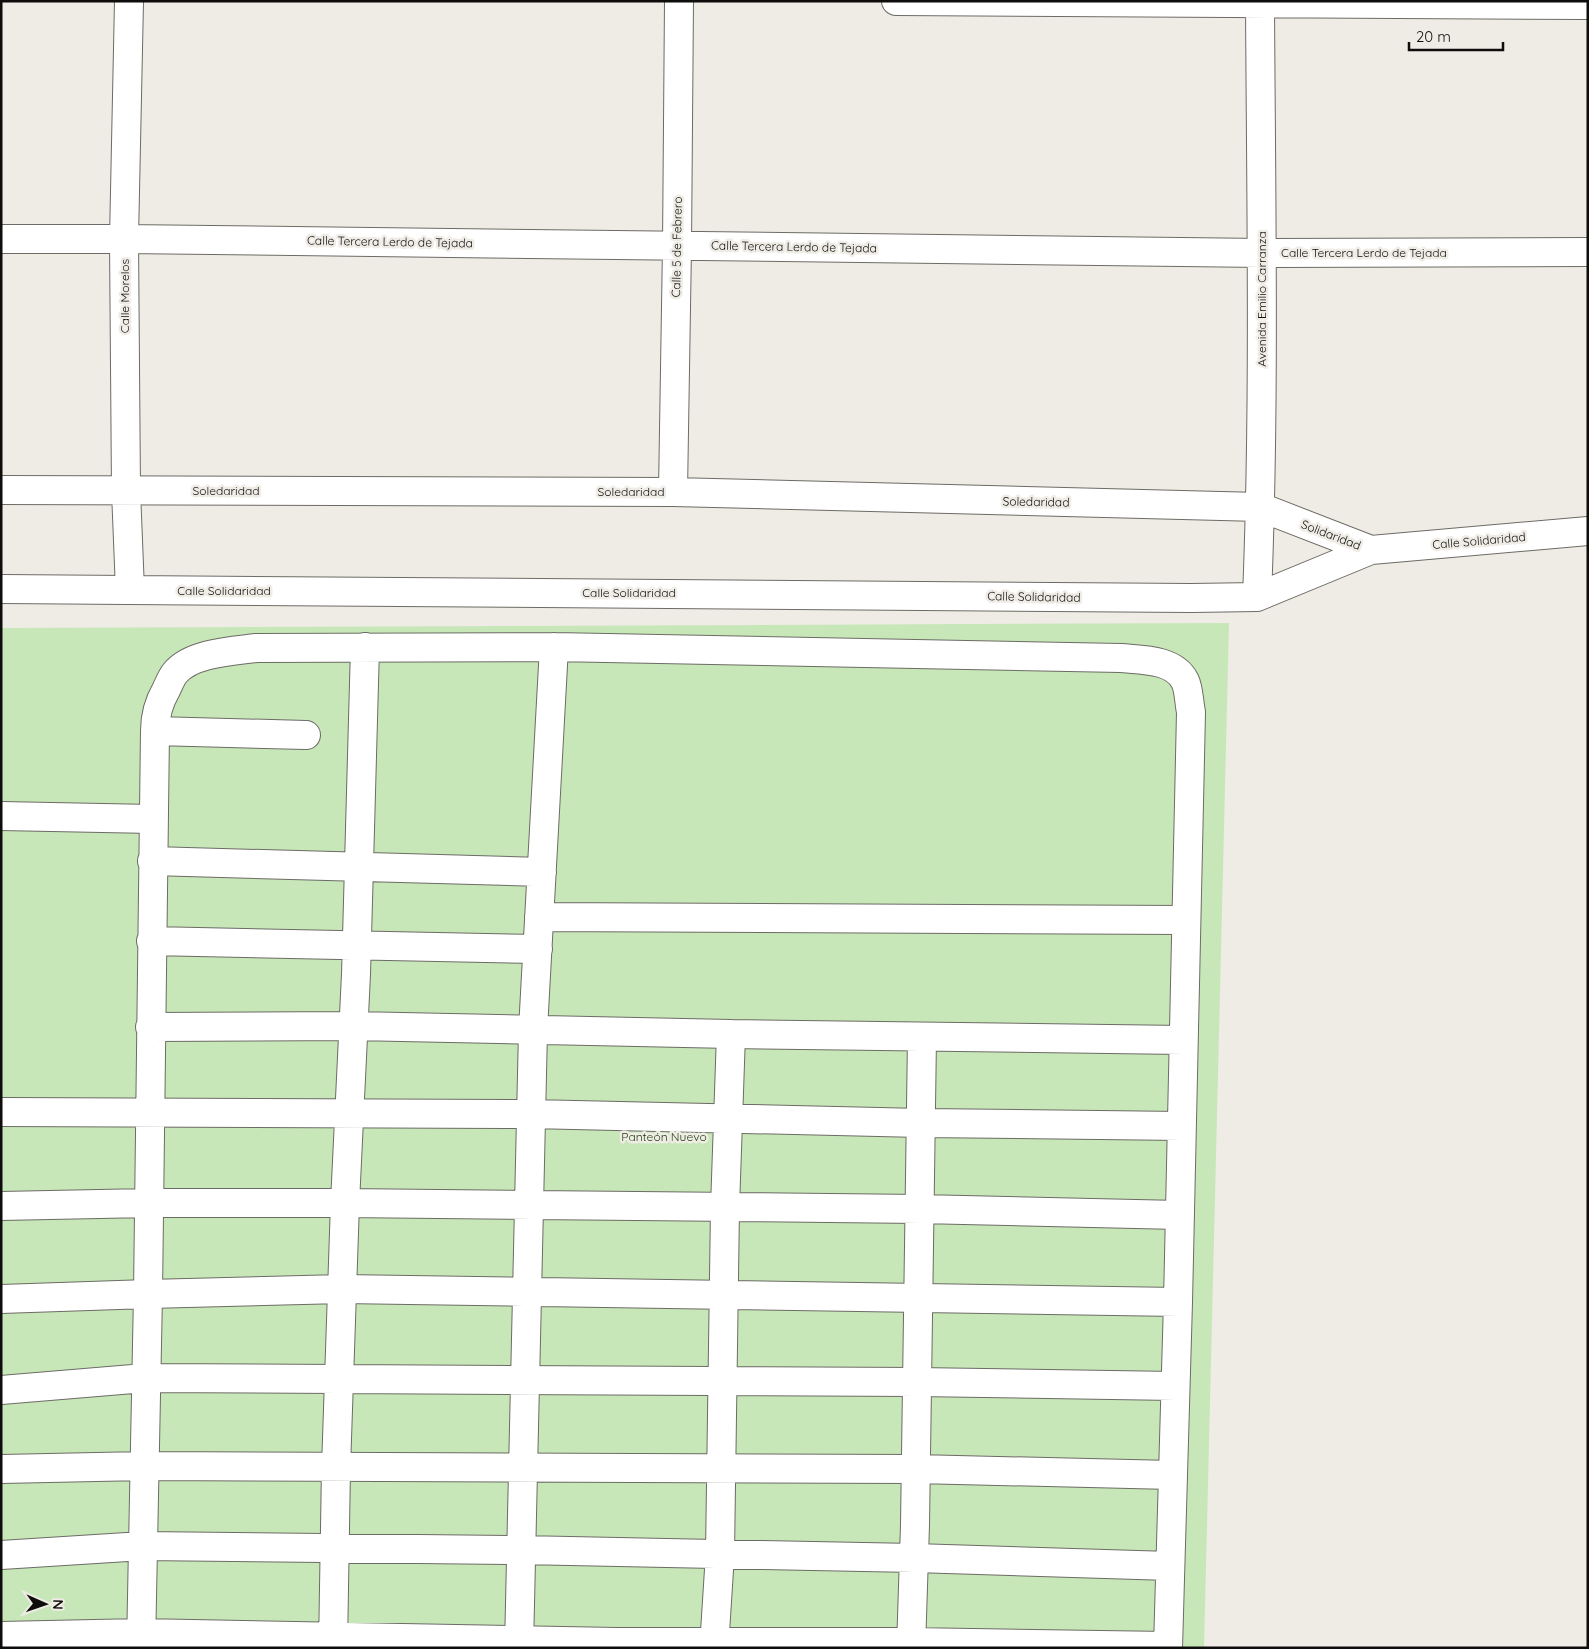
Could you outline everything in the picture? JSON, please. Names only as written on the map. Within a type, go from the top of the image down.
[{"type":"street","name":"Calle Morelos","points":[[129,1],[124,239],[126,491],[130,590]]},
{"type":"street","name":"Calle 5 de Febrero","points":[[673,492],[679,1]]},
{"type":"street","points":[[896,1],[1588,4]]},
{"type":"street","name":"Avenida Emilio Carranza","points":[[1257,597],[1263,253],[1260,2]]},
{"type":"street","name":"Calle Tercera Lerdo de Tejada","points":[[1,239],[1263,253],[1588,252]]},
{"type":"street","name":"Soledaridad","points":[[1,490],[673,492],[1260,507]]},
{"type":"street","name":"Solidaridad","points":[[1260,507],[1371,550]]},
{"type":"street","name":"Calle Solidaridad","points":[[1371,550],[1588,531]]},
{"type":"street","name":"Solidaridad","points":[[1257,597],[1371,550]]},
{"type":"street","name":"Calle Solidaridad","points":[[1,589],[1257,597]]},
{"type":"street","points":[[333,1643],[336,1468],[345,1203],[357,944],[365,647]]},
{"type":"street","points":[[1,1636],[141,1641],[333,1643],[1168,1647],[1178,1302],[1191,712],[1185,681],[1175,668],[1159,662],[1121,658],[554,647],[365,647],[256,648],[210,654],[190,662],[176,672],[164,694],[155,720],[148,1294],[141,1641]]},
{"type":"street","points":[[519,1643],[533,1030],[554,647]]},
{"type":"street","points":[[155,731],[306,735]]},
{"type":"street","points":[[1,816],[153,819]]},
{"type":"street","points":[[152,861],[542,872]]},
{"type":"street","points":[[539,917],[1186,920]]},
{"type":"street","points":[[151,941],[538,948]]},
{"type":"street","points":[[150,1027],[354,1026],[731,1034],[1183,1040]]},
{"type":"street","points":[[714,1645],[720,1554],[725,1208],[731,1034]]},
{"type":"street","points":[[911,1645],[916,1469],[922,1037]]},
{"type":"street","points":[[1,1112],[531,1114],[921,1123],[1181,1126]]},
{"type":"street","points":[[1,1206],[148,1203],[345,1203],[1179,1215]]},
{"type":"street","points":[[1,1299],[342,1290],[527,1291],[1178,1302]]},
{"type":"street","points":[[1,1390],[145,1378],[917,1382],[1175,1386]]},
{"type":"street","points":[[1,1469],[144,1466],[721,1468],[916,1469],[1172,1475]]},
{"type":"street","points":[[1,1555],[143,1546],[521,1550],[914,1558],[1170,1566]]},
{"type":"green space","name":"Panteón Nuevo","points":[[1229,623],[1204,1648],[1,1648],[1,628]]}]
